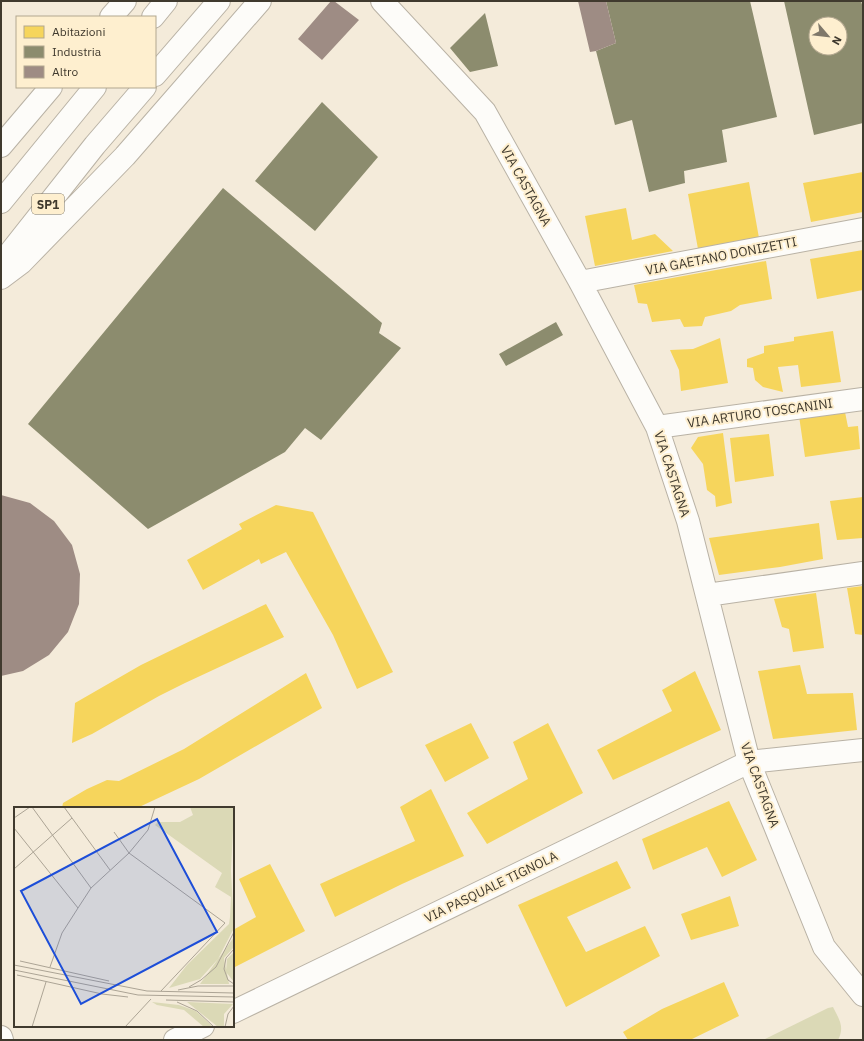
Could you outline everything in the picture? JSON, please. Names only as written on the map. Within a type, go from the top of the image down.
[{"type":"main road","points":[[112,16],[124,1]]},
{"type":"main road","points":[[154,16],[166,1]]},
{"type":"main road","points":[[156,74],[219,1]]},
{"type":"main road","points":[[1,278],[21,263],[125,156],[260,1]]},
{"type":"main road","name":"VIA CASTAGNA","points":[[382,1],[485,112],[580,282],[657,427],[688,521],[749,762],[824,947],[863,995]]},
{"type":"main road","points":[[1,146],[50,88]]},
{"type":"main road","name":"SP1","points":[[1,202],[94,88]]},
{"type":"main road","name":"SP1","points":[[1,264],[95,145],[144,88]]},
{"type":"main road","name":"VIA GAETANO DONIZETTI","points":[[580,282],[863,229]]},
{"type":"main road","name":"VIA ARTURO TOSCANINI","points":[[657,427],[863,399]]},
{"type":"main road","points":[[707,595],[863,574]]},
{"type":"main road","name":"VIA PASQUALE TIGNOLA","points":[[234,1012],[749,762],[863,750]]},
{"type":"main road","points":[[175,1040],[202,1027]]},
{"type":"shaded area","points":[[833,1007],[841,1027],[838,1040],[763,1040],[828,1008]]},
{"type":"building: Abitazioni","points":[[863,172],[863,212],[811,222],[803,183]]},
{"type":"building: Abitazioni","points":[[749,182],[759,238],[698,249],[688,194]]},
{"type":"building: Abitazioni","points":[[626,208],[632,240],[655,234],[673,251],[595,266],[585,216]]},
{"type":"building: Abitazioni","points":[[863,250],[863,290],[817,299],[810,259]]},
{"type":"building: Abitazioni","points":[[766,261],[772,299],[740,305],[731,311],[705,317],[702,326],[684,327],[680,319],[652,322],[647,304],[638,303],[634,285]]},
{"type":"building: Abitazioni","points":[[833,331],[841,382],[801,387],[798,365],[778,367],[783,392],[763,387],[755,380],[753,368],[747,367],[747,359],[764,353],[764,346],[794,341],[794,337]]},
{"type":"building: Abitazioni","points":[[720,338],[728,383],[681,391],[679,370],[670,350],[693,349]]},
{"type":"building: Abitazioni","points":[[845,412],[848,427],[858,426],[860,449],[805,457],[799,416]]},
{"type":"building: Abitazioni","points":[[723,433],[732,503],[716,507],[715,496],[707,490],[703,464],[691,448],[698,437]]},
{"type":"building: Abitazioni","points":[[769,434],[774,476],[735,482],[730,438]]},
{"type":"building: Abitazioni","points":[[863,497],[863,538],[837,540],[830,501]]},
{"type":"building: Abitazioni","points":[[276,505],[313,512],[393,672],[357,689],[333,635],[286,552],[261,564],[259,559],[203,590],[187,560],[242,529],[239,524]]},
{"type":"building: Abitazioni","points":[[819,523],[823,559],[780,567],[719,575],[709,538]]},
{"type":"building: Abitazioni","points":[[863,586],[863,635],[855,634],[847,588]]},
{"type":"building: Abitazioni","points":[[816,593],[824,648],[793,652],[789,629],[782,627],[774,599]]},
{"type":"building: Abitazioni","points":[[266,604],[284,637],[159,696],[92,734],[72,743],[75,703],[141,665]]},
{"type":"building: Abitazioni","points":[[800,665],[807,694],[853,693],[857,730],[773,739],[758,671]]},
{"type":"building: Abitazioni","points":[[695,671],[721,730],[613,780],[597,750],[672,711],[662,690]]},
{"type":"building: Abitazioni","points":[[306,673],[322,708],[199,779],[139,807],[62,807],[63,803],[87,789],[107,780],[119,781],[184,749]]},
{"type":"building: Abitazioni","points":[[471,723],[489,758],[445,782],[425,745]]},
{"type":"building: Abitazioni","points":[[548,723],[583,793],[487,844],[467,813],[528,779],[513,742]]},
{"type":"building: Abitazioni","points":[[431,789],[464,856],[335,917],[320,884],[415,841],[400,807]]},
{"type":"building: Abitazioni","points":[[729,801],[757,860],[722,877],[707,847],[653,870],[642,839]]},
{"type":"building: Abitazioni","points":[[617,861],[631,888],[567,917],[586,952],[645,926],[660,956],[566,1007],[518,905]]},
{"type":"building: Abitazioni","points":[[270,864],[305,931],[234,967],[234,929],[256,917],[239,879]]},
{"type":"building: Abitazioni","points":[[730,896],[739,926],[691,940],[681,914]]},
{"type":"building: Abitazioni","points":[[724,982],[739,1016],[690,1040],[628,1040],[623,1032],[662,1009]]},
{"type":"building: Industria","points":[[606,1],[750,1],[777,117],[722,130],[727,162],[684,171],[685,183],[649,192],[632,120],[615,125],[596,51],[616,43]]},
{"type":"building: Industria","points":[[784,1],[861,1],[863,8],[863,123],[814,135]]},
{"type":"building: Industria","points":[[485,13],[498,66],[470,72],[450,48]]},
{"type":"building: Industria","points":[[322,102],[378,157],[315,231],[255,181]]},
{"type":"building: Industria","points":[[223,188],[382,323],[379,333],[401,348],[321,440],[305,428],[285,452],[148,529],[28,424]]},
{"type":"building: Industria","points":[[556,322],[563,335],[506,366],[499,354]]},
{"type":"building: Altro","points":[[331,1],[334,1],[359,20],[322,60],[298,39]]},
{"type":"building: Altro","points":[[578,1],[606,1],[616,43],[590,52]]},
{"type":"building: Altro","points":[[1,495],[30,503],[54,521],[72,545],[80,574],[79,604],[68,632],[49,655],[23,671],[1,676]]}]
